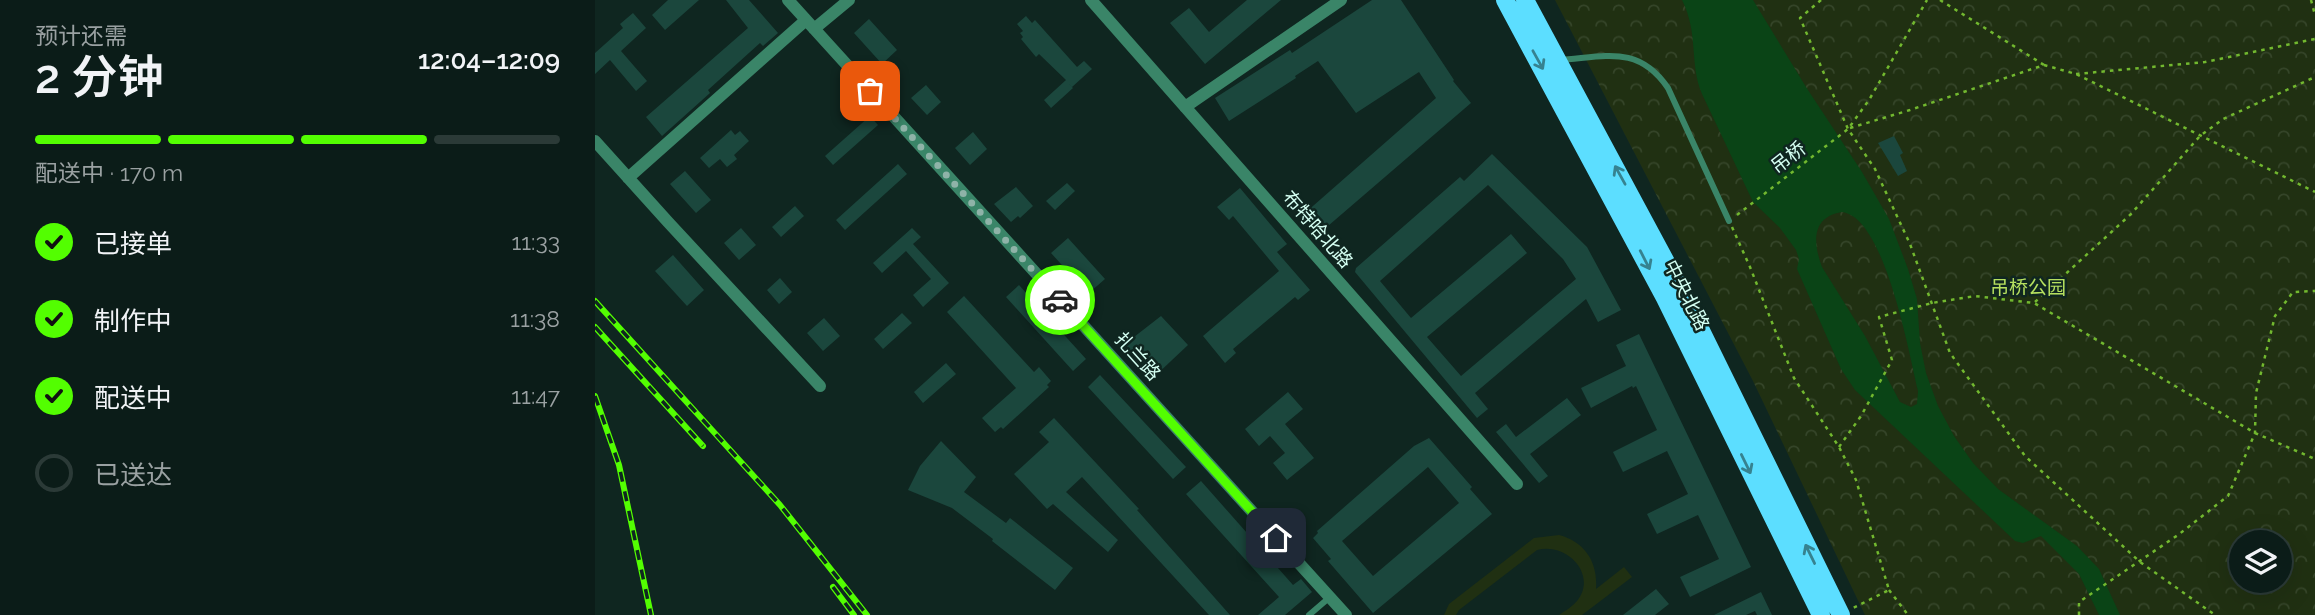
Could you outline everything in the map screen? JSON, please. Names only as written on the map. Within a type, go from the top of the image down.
[{"type":"main road","name":"中央北路","points":[[1505,0],[1665,298],[1821,615]]},
{"type":"main road","name":"中央北路","points":[[1525,0],[1681,290],[1840,615]]},
{"type":"street","name":"扎兰路","points":[[787,0],[1346,615]]},
{"type":"street","points":[[628,178],[810,25],[849,0]]},
{"type":"street","name":"布特哈北路","points":[[1091,0],[1517,484]]},
{"type":"street","points":[[1185,107],[1341,0]]},
{"type":"street","points":[[595,141],[820,386]]},
{"type":"lane","points":[[1558,60],[1626,55],[1655,72],[1668,88],[1729,221]]},
{"type":"lane","points":[[1309,615],[1330,597]]},
{"type":"path","points":[[1821,0],[1800,19],[1848,129],[1875,169],[1910,244],[1950,353],[2025,456],[2140,562],[2215,615]]},
{"type":"path","points":[[1848,129],[1869,100],[1927,0]]},
{"type":"path","points":[[1940,0],[2044,65],[2076,74],[2315,192]]},
{"type":"path","points":[[2311,0],[2315,15]]},
{"type":"path","points":[[2076,74],[2205,62],[2315,39]]},
{"type":"path","points":[[1848,129],[2044,65]]},
{"type":"path","points":[[2034,303],[2131,214],[2200,136],[2224,119],[2315,77]]},
{"type":"path","name":"吊桥","points":[[1745,208],[1848,129]]},
{"type":"path","points":[[1729,221],[1794,378],[1839,447],[1862,498],[1889,590],[1908,615]]},
{"type":"path","points":[[2080,615],[2079,602],[2140,562],[2228,496],[2255,433],[2256,393],[2275,316],[2293,292],[2315,291]]},
{"type":"path","points":[[1839,447],[1861,416],[1892,360],[1878,317],[1923,304],[1975,296],[2034,303],[2255,433],[2315,458]]},
{"type":"path","points":[[1840,615],[1889,590]]},
{"type":"green space","name":"吊桥公园","points":[[1555,0],[2315,0],[2315,615],[1865,615],[1753,381]]},
{"type":"green space","points":[[1559,535],[1576,543],[1588,554],[1595,570],[1596,589],[1624,567],[1632,577],[1582,615],[1559,615],[1575,603],[1583,591],[1581,571],[1576,563],[1559,551],[1537,550],[1456,615],[1444,615],[1449,604],[1534,538]]},
{"type":"shaded area","points":[[1682,0],[1753,0],[1889,219],[1917,299],[1920,343],[1926,373],[1938,406],[1954,436],[1973,463],[1998,489],[2077,546],[2099,569],[2120,615],[2099,615],[2079,574],[2041,536],[2023,543],[2015,541],[1855,390],[1841,369],[1797,269],[1799,259],[1796,250],[1780,228],[1753,202],[1702,94],[1687,13]],"holes":[[[1842,212],[1857,220],[1871,237],[1893,290],[1918,391],[1917,404],[1911,407],[1900,402],[1819,258],[1817,232],[1825,219]]]},
{"type":"building","points":[[668,0],[699,0],[665,30],[652,15]]},
{"type":"building","points":[[726,0],[749,0],[778,33],[763,46],[760,43],[662,136],[646,117],[748,28]]},
{"type":"building","points":[[1247,0],[1281,0],[1205,64],[1170,23],[1189,8],[1209,32]]},
{"type":"building","points":[[1372,0],[1401,0],[1453,81],[1471,103],[1321,232],[1305,213],[1436,98],[1419,72],[1356,113],[1318,61],[1229,121],[1215,98],[1290,50],[1292,53]]},
{"type":"building","points":[[633,13],[646,28],[621,51],[647,81],[636,91],[610,60],[595,74],[595,53],[623,28],[620,24]]},
{"type":"building","points":[[1026,16],[1032,23],[1035,20],[1077,67],[1084,61],[1092,69],[1051,108],[1044,100],[1066,80],[1039,54],[1036,57],[1021,39],[1023,37],[1020,33],[1023,31],[1017,24]]},
{"type":"building","points":[[869,19],[897,50],[882,64],[854,33]]},
{"type":"building","points":[[926,85],[941,102],[927,115],[911,98]]},
{"type":"building","points":[[870,116],[878,125],[833,165],[825,156]]},
{"type":"building","points":[[731,130],[735,135],[740,131],[749,141],[734,155],[737,159],[727,167],[720,159],[709,168],[700,158]]},
{"type":"building","points":[[973,132],[987,149],[970,165],[955,148]]},
{"type":"building","points":[[1894,136],[1903,153],[1900,155],[1907,171],[1898,176],[1878,143]]},
{"type":"building","points":[[1492,154],[1587,247],[1621,310],[1598,322],[1586,299],[1475,393],[1488,409],[1477,418],[1355,272],[1356,268],[1460,177],[1464,181]],"holes":[[[1488,185],[1563,259],[1576,279],[1461,376],[1427,337],[1527,253],[1511,234],[1411,318],[1380,281]]]},
{"type":"building","points":[[898,164],[907,174],[845,230],[836,220]]},
{"type":"building","points":[[685,171],[711,200],[696,213],[670,184]]},
{"type":"building","points":[[1067,183],[1075,191],[1055,210],[1046,201]]},
{"type":"building","points":[[1016,187],[1033,206],[1011,222],[994,204]]},
{"type":"building","points":[[1240,188],[1287,244],[1277,252],[1310,290],[1298,300],[1295,297],[1233,349],[1236,353],[1225,363],[1203,336],[1279,271],[1233,216],[1229,220],[1217,207]]},
{"type":"building","points":[[795,206],[804,216],[781,237],[772,227]]},
{"type":"building","points":[[741,228],[756,245],[739,260],[724,243]]},
{"type":"building","points":[[912,228],[921,237],[913,244],[949,283],[923,307],[913,295],[931,279],[906,251],[882,273],[873,263]]},
{"type":"building","points":[[1068,238],[1105,279],[1082,299],[1065,279],[1070,274],[1051,253]]},
{"type":"building","points":[[673,255],[704,290],[687,306],[655,271]]},
{"type":"building","points":[[780,278],[792,292],[779,304],[767,290]]},
{"type":"building","points":[[1019,285],[1086,359],[1073,371],[1006,297]]},
{"type":"building","points":[[964,296],[1034,372],[1039,367],[1051,381],[1047,385],[1049,387],[1003,429],[1001,427],[995,432],[982,418],[1016,388],[947,312]]},
{"type":"building","points":[[902,313],[912,323],[883,349],[874,339]]},
{"type":"building","points":[[1161,316],[1188,345],[1154,377],[1125,344]]},
{"type":"building","points":[[824,318],[840,336],[823,351],[807,333]]},
{"type":"building","points":[[1639,334],[1751,567],[1690,597],[1680,577],[1719,559],[1698,515],[1657,534],[1647,514],[1688,494],[1667,451],[1623,472],[1613,452],[1657,430],[1636,386],[1591,408],[1581,388],[1626,366],[1616,345]]},
{"type":"building","points":[[946,363],[956,374],[923,403],[914,392]]},
{"type":"building","points":[[1100,375],[1186,467],[1173,479],[1088,387]]},
{"type":"building","points":[[1288,392],[1303,409],[1285,424],[1314,458],[1287,480],[1273,463],[1285,453],[1270,436],[1259,446],[1245,429]]},
{"type":"building","points":[[1567,398],[1581,415],[1530,454],[1548,476],[1539,483],[1496,432],[1506,424],[1516,437]]},
{"type":"building","points":[[1054,418],[1139,509],[1137,510],[1230,615],[1209,615],[1082,477],[1066,492],[1118,540],[1108,552],[1053,504],[1047,509],[1014,474],[1049,442],[1039,432]]},
{"type":"building","points":[[1429,438],[1492,514],[1373,613],[1328,561],[1331,559],[1313,538],[1317,531],[1414,446]],"holes":[[[1428,467],[1459,503],[1373,576],[1342,541]]]},
{"type":"building","points":[[941,441],[976,477],[964,492],[1006,523],[1010,518],[1073,568],[1055,590],[952,508],[908,490],[920,466]]},
{"type":"building","points":[[1201,481],[1293,585],[1301,579],[1312,592],[1285,615],[1258,615],[1279,597],[1186,494]]},
{"type":"building","points":[[1656,589],[1669,604],[1655,615],[1623,615]]},
{"type":"building","points":[[1761,592],[1772,615],[1757,615],[1755,611],[1746,615],[1714,615]]},
{"type":"railway","points":[[595,301],[780,505],[867,615]]},
{"type":"railway","points":[[595,327],[703,446]]},
{"type":"railway","points":[[595,396],[619,465],[651,615]]},
{"type":"railway","points":[[833,587],[854,615]]},
{"type":"way so far","points":[[870,91],[1060,300]]},
{"type":"route","points":[[1060,300],[1276,538]]}]
